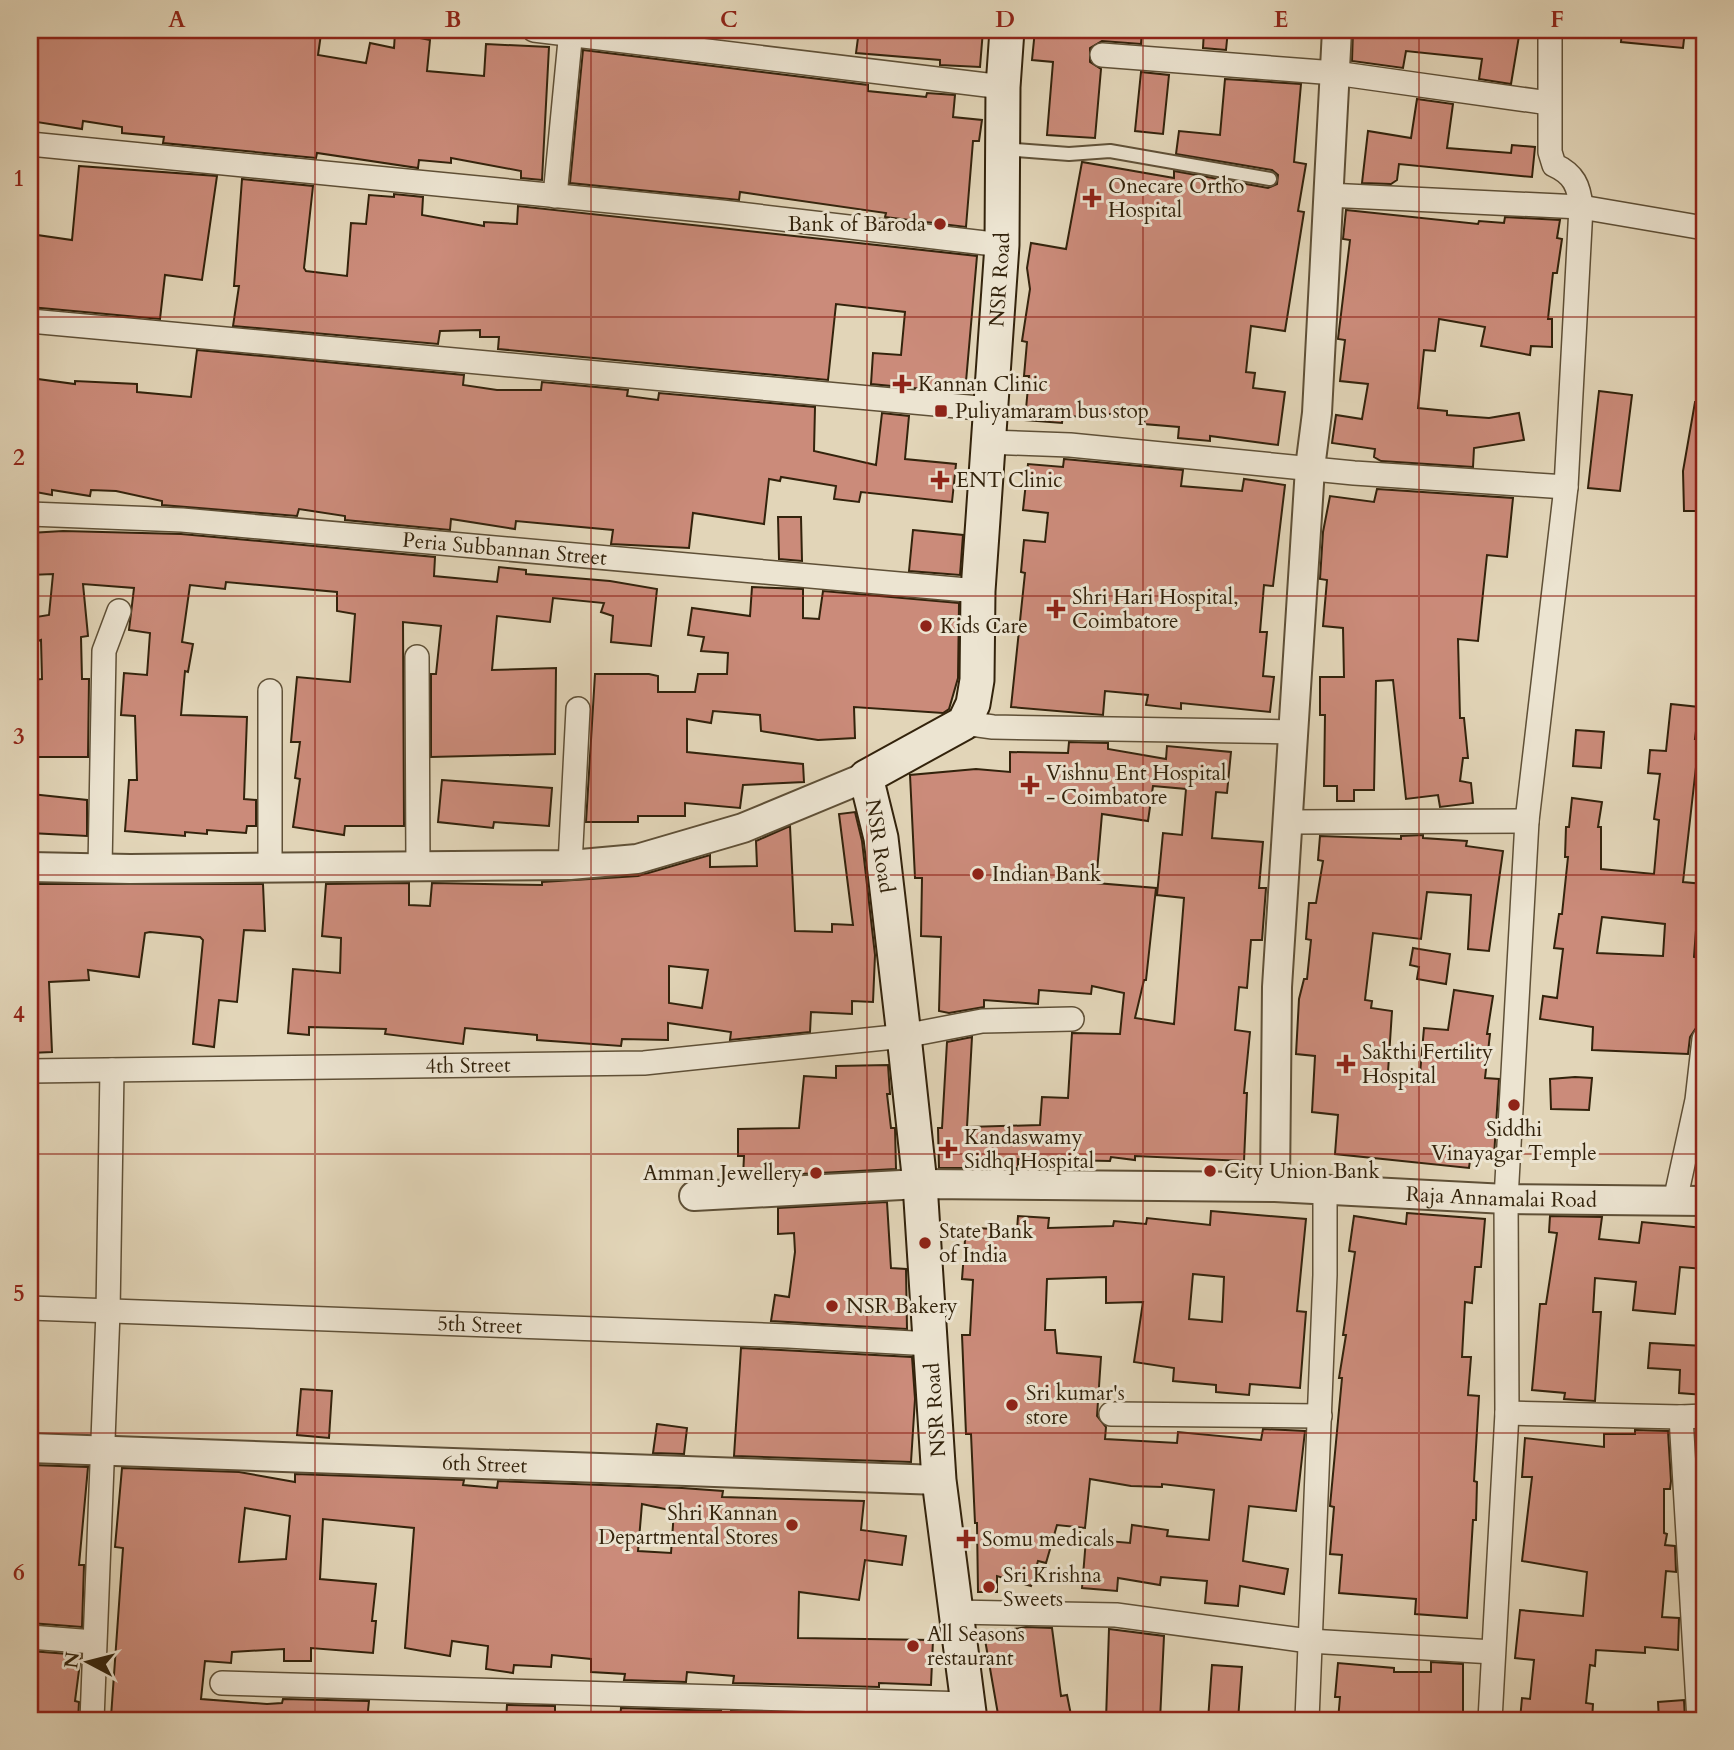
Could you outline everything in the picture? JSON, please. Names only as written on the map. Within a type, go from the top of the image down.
[{"type":"main road","name":"NSR Road","points":[[969,1712],[939,1480],[920,1184],[904,1035],[881,838],[866,777],[964,723],[973,704],[977,680],[978,592],[987,442],[1002,245],[1003,87],[1007,30]]},
{"type":"street","points":[[534,30],[571,32],[1003,87]]},
{"type":"street","points":[[1275,1187],[1277,987],[1310,467],[1317,413],[1337,30]]},
{"type":"street","points":[[1490,1720],[1507,1413],[1506,1199],[1527,821],[1566,487],[1581,207],[1579,188],[1567,171],[1554,165],[1550,152],[1550,30]]},
{"type":"street","points":[[555,196],[571,32]]},
{"type":"street","points":[[1102,55],[1335,73],[1549,103]]},
{"type":"street","points":[[30,144],[722,212],[1002,245]]},
{"type":"street","points":[[1327,195],[1581,207],[1704,228]]},
{"type":"street","points":[[30,321],[990,409]]},
{"type":"street","points":[[987,442],[1070,445],[1566,487]]},
{"type":"street","name":"Peria Subbannan Street","points":[[30,514],[182,520],[978,592]]},
{"type":"street","points":[[100,868],[104,652],[119,611]]},
{"type":"street","points":[[417,657],[418,866]]},
{"type":"street","points":[[270,691],[270,867]]},
{"type":"street","points":[[570,865],[578,709]]},
{"type":"street","points":[[964,723],[993,727],[1295,732]]},
{"type":"street","points":[[30,867],[570,865],[637,859],[743,828],[866,777]]},
{"type":"street","points":[[1289,822],[1527,821]]},
{"type":"street","name":"4th Street","points":[[30,1071],[644,1063],[904,1035],[982,1021],[1072,1019]]},
{"type":"street","points":[[1675,1200],[1697,1100],[1704,1039]]},
{"type":"street","points":[[92,1720],[108,1312],[112,1070]]},
{"type":"street","name":"Raja Annamalai Road","points":[[694,1196],[920,1184],[1275,1187],[1506,1199],[1704,1201]]},
{"type":"street","points":[[1307,1720],[1320,1416],[1325,1190]]},
{"type":"street","name":"5th Street","points":[[30,1308],[931,1344]]},
{"type":"street","points":[[1507,1413],[1693,1416],[1699,1720]]},
{"type":"street","points":[[1111,1414],[1320,1416]]},
{"type":"street","name":"6th Street","points":[[30,1448],[939,1480]]},
{"type":"street","points":[[954,1612],[1116,1615],[1309,1641],[1493,1652]]},
{"type":"street","points":[[30,1637],[94,1642]]},
{"type":"street","points":[[222,1683],[969,1712]]},
{"type":"lane","points":[[1003,149],[1058,154],[1110,151],[1270,179]]},
{"type":"building","points":[[30,30],[294,30],[321,34],[318,55],[366,63],[370,43],[394,48],[395,33],[430,40],[427,71],[484,76],[486,44],[549,47],[542,180],[521,178],[521,171],[451,158],[451,163],[419,160],[418,168],[317,153],[316,158],[163,143],[164,137],[122,133],[122,127],[83,121],[82,129],[30,121]]},
{"type":"building","points":[[648,30],[716,30],[715,38]]},
{"type":"building","points":[[859,30],[983,30],[980,67],[940,65],[940,60],[856,53]]},
{"type":"building","points":[[1035,30],[1142,30],[1141,44],[1102,41],[1090,48],[1090,62],[1101,69],[1095,138],[1047,135],[1053,62],[1032,60]]},
{"type":"building","points":[[1204,30],[1228,30],[1226,50],[1203,48]]},
{"type":"building","points":[[1353,30],[1520,30],[1511,84],[1479,79],[1482,59],[1406,51],[1403,68],[1352,61]]},
{"type":"building","points":[[1622,30],[1685,30],[1683,48],[1621,42]]},
{"type":"building","points":[[583,50],[868,85],[868,91],[926,97],[927,93],[955,95],[953,117],[982,120],[979,141],[973,141],[966,227],[885,217],[886,213],[740,192],[739,200],[570,183]]},
{"type":"building","points":[[1141,72],[1169,75],[1163,134],[1135,131]]},
{"type":"building","points":[[1225,79],[1301,84],[1294,162],[1306,164],[1298,211],[1304,212],[1285,331],[1251,326],[1246,372],[1255,373],[1253,388],[1285,392],[1278,445],[1210,436],[1210,441],[1178,438],[1179,427],[1144,424],[1145,418],[1100,413],[1099,419],[1063,415],[1062,423],[1025,420],[1029,376],[1024,376],[1027,342],[1022,341],[1030,289],[1027,268],[1031,243],[1066,249],[1082,162],[1174,178],[1174,171],[1268,188],[1277,184],[1278,175],[1272,170],[1176,154],[1179,131],[1220,135]]},
{"type":"building","points":[[1417,99],[1453,104],[1447,148],[1511,153],[1512,145],[1535,147],[1532,177],[1399,164],[1397,180],[1391,184],[1362,183],[1368,131],[1411,138]]},
{"type":"building","points":[[79,166],[217,176],[202,280],[165,275],[160,319],[30,307],[30,234],[72,240]]},
{"type":"building","points":[[242,179],[313,186],[304,268],[306,271],[347,276],[351,223],[366,224],[369,195],[394,197],[394,194],[423,197],[422,215],[484,226],[484,222],[517,224],[518,206],[977,256],[965,393],[871,384],[873,353],[901,355],[905,312],[836,304],[828,380],[498,349],[499,337],[480,337],[480,330],[440,331],[438,344],[233,326],[239,286],[234,286]]},
{"type":"building","points":[[1346,210],[1478,224],[1479,221],[1504,223],[1505,217],[1560,220],[1557,238],[1562,239],[1557,273],[1553,273],[1548,319],[1552,319],[1552,347],[1531,346],[1530,355],[1481,346],[1485,327],[1439,319],[1435,351],[1424,350],[1418,408],[1447,411],[1447,415],[1489,418],[1519,413],[1524,440],[1474,448],[1473,467],[1381,461],[1374,457],[1375,449],[1332,443],[1336,415],[1362,419],[1368,384],[1340,381],[1345,340],[1338,339],[1350,240],[1343,239]]},
{"type":"building","points":[[197,350],[464,375],[463,385],[497,390],[541,390],[542,382],[628,390],[627,396],[658,400],[659,393],[815,407],[814,451],[876,465],[882,413],[909,416],[905,459],[956,464],[952,502],[861,492],[859,502],[834,499],[836,486],[781,477],[780,481],[769,479],[764,524],[693,513],[689,548],[611,544],[613,530],[516,521],[515,529],[451,519],[450,530],[345,520],[345,516],[299,509],[297,516],[162,505],[162,501],[116,491],[91,490],[90,496],[52,490],[52,495],[30,491],[30,378],[75,384],[75,381],[137,384],[137,392],[191,397]]},
{"type":"building","points":[[1599,391],[1632,395],[1620,491],[1588,488]]},
{"type":"building","points":[[1695,402],[1704,403],[1704,511],[1684,511],[1683,471]]},
{"type":"building","points":[[1064,459],[1183,470],[1181,486],[1242,491],[1244,479],[1285,485],[1273,586],[1264,585],[1260,632],[1267,632],[1263,676],[1274,677],[1270,712],[1181,703],[1181,709],[1146,705],[1148,695],[1105,691],[1103,715],[1011,707],[1025,573],[1021,572],[1024,540],[1045,542],[1048,513],[1023,510],[1028,464],[1063,467]]},
{"type":"building","points":[[1377,489],[1513,498],[1507,557],[1487,555],[1478,641],[1458,639],[1460,718],[1464,718],[1468,758],[1463,758],[1460,781],[1471,783],[1473,803],[1440,807],[1438,795],[1406,799],[1393,680],[1376,681],[1374,790],[1354,790],[1354,801],[1337,801],[1337,786],[1324,786],[1325,715],[1320,715],[1320,677],[1344,677],[1343,628],[1323,626],[1327,580],[1320,579],[1323,532],[1330,496],[1374,502]]},
{"type":"building","points":[[778,517],[801,517],[802,561],[779,559]]},
{"type":"building","points":[[913,530],[963,535],[960,575],[909,571]]},
{"type":"building","points":[[63,531],[181,534],[435,557],[434,576],[497,582],[499,567],[526,570],[526,574],[610,581],[657,589],[651,646],[611,642],[613,616],[601,612],[604,603],[553,598],[550,622],[497,616],[492,670],[556,668],[555,754],[431,757],[431,674],[436,674],[441,626],[403,622],[404,826],[345,826],[344,835],[293,827],[300,779],[295,778],[300,742],[291,742],[297,677],[350,682],[355,614],[337,611],[337,592],[226,582],[225,589],[190,585],[182,642],[193,644],[188,672],[185,671],[181,715],[247,717],[244,799],[256,800],[256,826],[247,826],[246,833],[207,830],[207,834],[185,832],[185,836],[125,831],[129,780],[137,780],[135,716],[121,715],[124,673],[147,675],[150,633],[129,630],[134,588],[83,584],[88,636],[81,637],[82,679],[89,679],[88,757],[30,757],[30,680],[42,679],[41,640],[38,641],[36,617],[49,615],[53,574],[30,575],[30,533]]},
{"type":"building","points":[[752,587],[803,589],[803,618],[819,619],[823,591],[959,603],[958,678],[949,709],[943,713],[854,707],[855,738],[818,740],[761,731],[760,715],[713,711],[711,723],[687,719],[687,752],[803,764],[804,782],[743,785],[740,808],[685,803],[685,816],[638,816],[638,822],[586,822],[595,674],[649,674],[658,676],[658,692],[695,692],[698,674],[727,674],[728,653],[701,651],[704,637],[688,635],[692,608],[750,616]]},
{"type":"building","points":[[1671,704],[1699,707],[1695,739],[1704,739],[1704,768],[1696,767],[1683,882],[1704,884],[1703,917],[1697,917],[1694,957],[1700,958],[1696,1028],[1690,1037],[1688,1054],[1592,1050],[1593,1027],[1540,1019],[1543,996],[1557,998],[1563,949],[1554,948],[1559,914],[1562,914],[1568,857],[1565,857],[1566,827],[1569,827],[1572,798],[1602,802],[1598,827],[1601,827],[1601,869],[1654,874],[1659,820],[1654,819],[1660,774],[1648,773],[1650,750],[1666,751]],"holes":[[[1602,917],[1665,924],[1663,956],[1597,953]]]},
{"type":"building","points":[[1576,730],[1604,732],[1601,768],[1573,766]]},
{"type":"building","points":[[1069,742],[1108,743],[1108,749],[1166,759],[1167,746],[1231,752],[1227,793],[1216,792],[1212,838],[1263,842],[1259,888],[1266,888],[1262,940],[1251,940],[1247,988],[1239,987],[1235,1030],[1250,1032],[1244,1093],[1247,1093],[1244,1161],[1135,1156],[1135,1160],[1111,1157],[1110,1161],[1018,1159],[1018,1168],[939,1168],[938,1128],[942,1128],[947,1042],[972,1037],[967,1127],[1040,1125],[1042,1097],[1068,1098],[1072,1033],[1120,1034],[1124,993],[1092,986],[1091,994],[1039,990],[1038,1004],[984,1000],[984,1007],[949,1013],[939,1011],[941,937],[921,936],[922,878],[915,878],[910,775],[976,769],[1010,772],[1010,752],[1068,753]],"holes":[[[1153,786],[1186,789],[1182,835],[1163,833],[1157,895],[1184,898],[1174,1024],[1135,1018],[1146,980],[1156,888],[1096,883],[1102,814],[1148,821]]]},
{"type":"building","points":[[442,780],[552,788],[549,826],[494,822],[493,828],[438,822]]},
{"type":"building","points":[[31,794],[87,800],[87,836],[30,833]]},
{"type":"building","points":[[855,812],[862,841],[875,955],[873,1002],[852,1001],[852,1014],[811,1012],[810,1032],[730,1040],[731,1032],[668,1023],[668,1040],[622,1039],[621,1046],[537,1040],[537,1035],[465,1028],[463,1044],[385,1034],[386,1029],[309,1027],[309,1035],[288,1033],[293,969],[340,973],[341,938],[322,936],[326,884],[409,883],[409,905],[430,906],[432,883],[542,885],[542,882],[638,876],[710,855],[710,867],[757,866],[756,841],[790,826],[795,931],[832,932],[832,924],[853,925],[839,814]],"holes":[[[669,966],[708,970],[702,1008],[669,1003]]]},
{"type":"building","points":[[1423,835],[1423,838],[1467,841],[1466,846],[1503,851],[1489,951],[1468,949],[1471,895],[1427,892],[1421,939],[1373,933],[1365,1000],[1372,1001],[1371,1008],[1392,1011],[1388,1072],[1420,1074],[1424,1028],[1448,1030],[1454,990],[1493,996],[1487,1034],[1490,1034],[1485,1078],[1499,1079],[1494,1156],[1471,1153],[1469,1168],[1335,1154],[1338,1115],[1312,1112],[1315,1056],[1296,1054],[1299,999],[1304,979],[1307,979],[1311,940],[1306,939],[1309,903],[1316,903],[1323,861],[1318,860],[1320,836],[1401,839],[1401,836]]},
{"type":"building","points":[[36,884],[263,884],[265,931],[244,930],[237,1002],[219,1000],[214,1047],[193,1044],[203,940],[200,937],[150,932],[145,933],[139,977],[88,970],[89,980],[49,982],[52,1052],[30,1053],[30,889],[36,890]]},
{"type":"building","points":[[1413,948],[1450,954],[1446,984],[1417,979],[1419,967],[1410,965]]},
{"type":"building","points":[[888,1065],[890,1094],[887,1094],[891,1128],[895,1128],[896,1169],[743,1177],[744,1156],[738,1156],[738,1129],[799,1128],[804,1076],[836,1078],[836,1066]]},
{"type":"building","points":[[1592,1078],[1589,1110],[1551,1109],[1550,1079]]},
{"type":"building","points":[[887,1202],[891,1268],[906,1269],[907,1329],[771,1321],[775,1295],[789,1297],[795,1252],[794,1233],[778,1234],[778,1208]]},
{"type":"building","points":[[1211,1211],[1306,1219],[1297,1311],[1306,1312],[1300,1388],[1250,1384],[1249,1395],[1216,1392],[1216,1385],[1173,1381],[1174,1368],[1134,1362],[1143,1302],[1106,1303],[1106,1277],[1047,1279],[1045,1330],[1055,1330],[1057,1353],[1101,1357],[1097,1416],[1106,1427],[1105,1439],[1177,1443],[1178,1432],[1261,1440],[1263,1429],[1305,1431],[1296,1511],[1249,1506],[1243,1561],[1288,1569],[1284,1594],[1240,1586],[1238,1606],[1205,1603],[1207,1581],[1161,1577],[1160,1585],[1118,1578],[1117,1591],[1082,1588],[1086,1539],[1130,1543],[1132,1525],[1168,1530],[1167,1536],[1209,1540],[1214,1490],[1162,1484],[1162,1487],[1131,1486],[1090,1479],[1085,1528],[1057,1525],[1046,1563],[1038,1561],[1031,1586],[997,1576],[997,1592],[978,1592],[977,1523],[971,1434],[966,1434],[962,1335],[970,1335],[973,1280],[962,1279],[966,1227],[1017,1231],[1018,1216],[1049,1218],[1048,1228],[1113,1226],[1114,1221],[1146,1224],[1147,1218],[1210,1225]],"holes":[[[1193,1274],[1224,1277],[1222,1322],[1189,1319]]]},
{"type":"building","points":[[1407,1213],[1485,1219],[1481,1267],[1475,1267],[1472,1303],[1465,1302],[1462,1357],[1471,1357],[1468,1395],[1479,1396],[1474,1481],[1477,1482],[1476,1520],[1473,1520],[1467,1618],[1415,1614],[1416,1599],[1339,1593],[1342,1555],[1330,1554],[1334,1507],[1330,1506],[1342,1378],[1339,1378],[1355,1252],[1349,1251],[1354,1216],[1406,1224]]},
{"type":"building","points":[[1550,1216],[1602,1217],[1599,1239],[1639,1243],[1642,1222],[1704,1228],[1704,1269],[1680,1267],[1675,1314],[1633,1310],[1636,1282],[1595,1278],[1593,1312],[1601,1312],[1595,1401],[1564,1399],[1565,1393],[1532,1390],[1540,1304],[1546,1304],[1557,1233],[1549,1232]]},
{"type":"building","points":[[1650,1343],[1704,1346],[1704,1395],[1679,1393],[1680,1370],[1648,1368]]},
{"type":"building","points":[[741,1348],[912,1357],[915,1399],[911,1462],[734,1456]]},
{"type":"building","points":[[301,1389],[332,1391],[329,1438],[297,1435]]},
{"type":"building","points":[[657,1424],[687,1428],[684,1454],[653,1453]]},
{"type":"building","points":[[1635,1430],[1668,1431],[1671,1481],[1670,1489],[1664,1489],[1664,1533],[1667,1534],[1665,1545],[1675,1546],[1676,1572],[1666,1571],[1662,1617],[1679,1618],[1678,1650],[1645,1647],[1645,1653],[1596,1650],[1595,1666],[1590,1665],[1586,1703],[1593,1704],[1592,1720],[1520,1720],[1522,1698],[1530,1699],[1534,1660],[1515,1658],[1520,1610],[1583,1616],[1587,1572],[1522,1561],[1532,1477],[1522,1477],[1525,1438],[1604,1447],[1604,1434],[1635,1434]]},
{"type":"building","points":[[32,1465],[88,1467],[79,1565],[84,1565],[82,1627],[30,1623]]},
{"type":"building","points":[[122,1468],[239,1472],[295,1482],[295,1474],[464,1480],[463,1485],[497,1488],[498,1481],[682,1488],[723,1491],[722,1497],[864,1501],[861,1530],[906,1536],[902,1565],[865,1560],[859,1600],[799,1592],[798,1638],[933,1640],[931,1685],[879,1683],[879,1687],[733,1683],[734,1676],[687,1672],[686,1682],[624,1680],[625,1674],[591,1672],[591,1659],[552,1655],[551,1667],[514,1665],[513,1673],[486,1669],[488,1646],[452,1641],[450,1656],[405,1648],[414,1528],[323,1519],[320,1579],[376,1584],[372,1621],[376,1621],[373,1653],[311,1648],[311,1661],[284,1661],[284,1649],[232,1652],[231,1663],[205,1661],[201,1699],[267,1704],[282,1703],[283,1699],[369,1701],[367,1720],[147,1720],[111,1717],[123,1548],[115,1547]],"holes":[[[642,1504],[674,1511],[671,1553],[638,1551]],[[245,1508],[290,1516],[286,1559],[239,1562]]]},
{"type":"building","points":[[1026,1627],[1052,1628],[1061,1696],[1067,1695],[1072,1720],[999,1720],[984,1634]]},
{"type":"building","points":[[1109,1629],[1164,1636],[1160,1720],[1106,1720]]},
{"type":"building","points":[[30,1651],[81,1655],[75,1701],[79,1702],[78,1720],[30,1720]]},
{"type":"building","points":[[1431,1662],[1463,1664],[1463,1720],[1338,1720],[1340,1697],[1335,1697],[1338,1663],[1394,1668],[1394,1672],[1431,1672]]},
{"type":"building","points":[[1212,1665],[1242,1667],[1238,1720],[1208,1720]]},
{"type":"building","points":[[1684,1700],[1685,1720],[1659,1720],[1658,1702]]},
{"type":"building","points":[[507,1705],[555,1706],[555,1720],[506,1720]]},
{"type":"building","points":[[621,1708],[721,1711],[720,1720],[620,1720]]},
{"type":"building","points":[[731,1711],[879,1715],[878,1720],[730,1720]]},
{"type":"place","name":"Onecare Ortho Hospital","points":[[1092,198]]},
{"type":"place","name":"Bank of Baroda","points":[[940,224]]},
{"type":"place","name":"Kannan Clinic","points":[[902,384]]},
{"type":"place","name":"Puliyamaram bus stop","points":[[941,411]]},
{"type":"place","name":"ENT Clinic","points":[[940,480]]},
{"type":"place","name":"Shri Hari Hospital, Coimbatore","points":[[1056,609]]},
{"type":"place","name":"Kids Care","points":[[926,626]]},
{"type":"place","name":"Vishnu Ent Hospital - Coimbatore","points":[[1030,785]]},
{"type":"place","name":"Indian Bank","points":[[978,874]]},
{"type":"place","name":"Sakthi Fertility Hospital","points":[[1346,1064]]},
{"type":"place","name":"Siddhi Vinayagar Temple","points":[[1514,1105]]},
{"type":"place","name":"Kandaswamy Sidhq Hospital","points":[[948,1149]]},
{"type":"place","name":"City Union Bank","points":[[1210,1171]]},
{"type":"place","name":"Amman Jewellery","points":[[816,1173]]},
{"type":"place","name":"State Bank of India","points":[[925,1243]]},
{"type":"place","name":"NSR Bakery","points":[[832,1306]]},
{"type":"place","name":"Sri kumar's store","points":[[1012,1405]]},
{"type":"place","name":"Shri Kannan Departmental Stores","points":[[792,1525]]},
{"type":"place","name":"Somu medicals","points":[[966,1539]]},
{"type":"place","name":"Sri Krishna Sweets","points":[[989,1587]]},
{"type":"place","name":"All Seasons restaurant","points":[[913,1646]]}]
